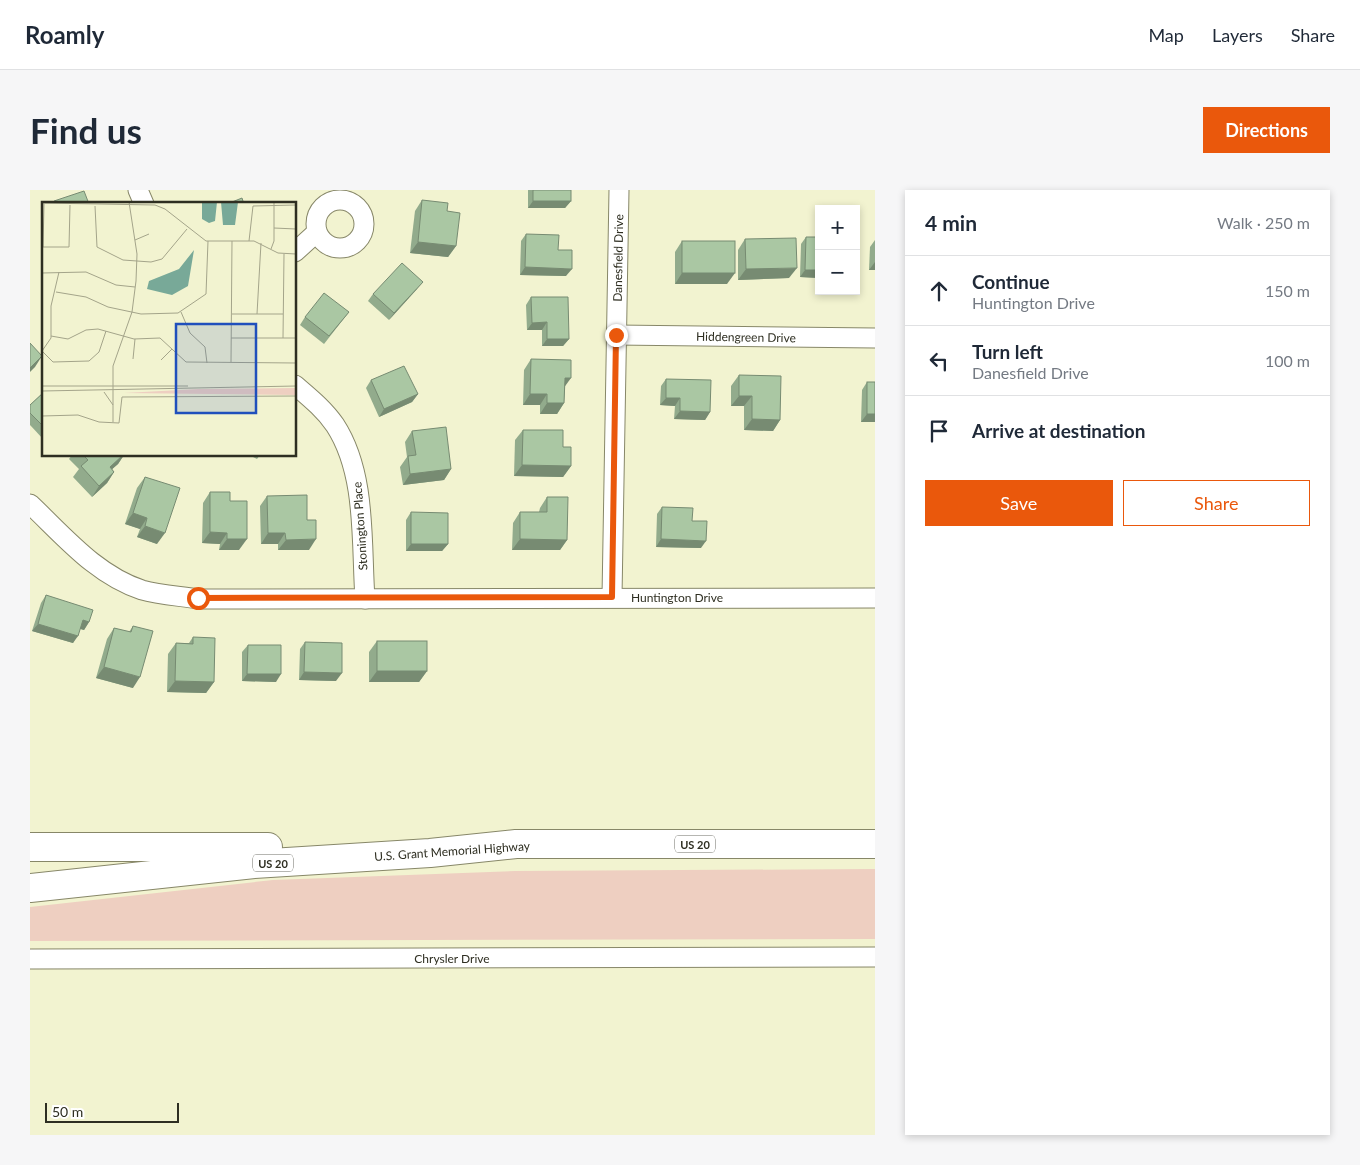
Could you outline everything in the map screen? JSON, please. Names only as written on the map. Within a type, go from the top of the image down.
[{"type":"main road","name":"U.S. Grant Memorial Highway","points":[[30,888],[254,864],[430,853],[516,844],[875,844]]},
{"type":"main road","name":"US 20","points":[[30,847],[162,848],[516,844]]},
{"type":"street","points":[[138,190],[143,202]]},
{"type":"street","name":"Danesfield Drive","points":[[612,597],[619,190]]},
{"type":"street","points":[[296,251],[317,232]]},
{"type":"street","name":"Hiddengreen Drive","points":[[616,335],[875,338]]},
{"type":"street","name":"Stonington Place","points":[[296,386],[322,409],[344,439],[350,455],[358,487],[365,600]]},
{"type":"street","name":"Huntington Drive","points":[[30,504],[101,571],[122,582],[144,590],[198,598],[365,600],[612,597],[875,598]]},
{"type":"street","name":"Chrysler Drive","points":[[30,959],[875,957]]},
{"type":"shaded area","points":[[875,869],[875,939],[30,941],[30,907],[273,880],[515,871]]},
{"type":"building","points":[[533,190],[571,190],[571,201],[533,201]]},
{"type":"building","points":[[84,191],[88,202],[54,202]]},
{"type":"building","points":[[242,198],[243,202],[232,202]]},
{"type":"building","points":[[422,200],[448,203],[447,211],[460,213],[456,246],[418,242]]},
{"type":"building","points":[[526,234],[559,235],[558,250],[572,250],[572,269],[525,267]]},
{"type":"building","points":[[806,237],[815,237],[815,270],[805,270]]},
{"type":"building","points":[[796,238],[797,268],[746,269],[745,239]]},
{"type":"building","points":[[682,241],[735,241],[735,273],[682,273]]},
{"type":"building","points":[[402,263],[423,282],[394,313],[373,294]]},
{"type":"building","points":[[324,293],[349,312],[329,336],[305,317]]},
{"type":"building","points":[[531,297],[568,297],[569,339],[547,339],[547,322],[532,323]]},
{"type":"building","points":[[30,343],[42,356],[30,368]]},
{"type":"building","points":[[531,359],[571,360],[571,378],[565,378],[564,403],[547,403],[547,394],[530,394]]},
{"type":"building","points":[[404,366],[418,394],[384,409],[371,380]]},
{"type":"building","points":[[739,375],[781,376],[780,420],[752,419],[752,396],[739,396]]},
{"type":"building","points":[[666,379],[711,380],[710,412],[680,411],[680,398],[666,398]]},
{"type":"building","points":[[867,382],[875,382],[875,414],[867,414]]},
{"type":"building","points":[[42,394],[42,425],[30,413],[30,405]]},
{"type":"building","points":[[446,427],[451,469],[410,474],[408,456],[416,455],[412,431]]},
{"type":"building","points":[[523,430],[563,430],[563,447],[571,447],[571,466],[522,465]]},
{"type":"building","points":[[84,456],[122,456],[110,467],[114,472],[99,486],[81,466],[88,460]]},
{"type":"building","points":[[145,477],[180,488],[165,533],[145,526],[147,518],[133,513]]},
{"type":"building","points":[[210,492],[230,492],[230,501],[247,501],[247,539],[227,539],[227,533],[210,532]]},
{"type":"building","points":[[307,495],[307,520],[316,520],[316,539],[286,540],[285,533],[268,533],[267,496]]},
{"type":"building","points":[[547,497],[568,497],[567,540],[520,539],[520,512],[547,512]]},
{"type":"building","points":[[662,507],[693,508],[692,521],[707,521],[706,541],[661,539]]},
{"type":"building","points":[[411,512],[448,513],[448,544],[411,544]]},
{"type":"building","points":[[46,595],[93,610],[89,622],[83,620],[78,636],[38,624]]},
{"type":"building","points":[[133,626],[153,631],[140,677],[104,667],[114,628],[131,632]]},
{"type":"building","points":[[193,637],[215,638],[214,682],[175,681],[176,643],[193,644]]},
{"type":"building","points":[[377,641],[427,641],[427,671],[377,671]]},
{"type":"building","points":[[305,642],[342,643],[342,673],[304,672]]},
{"type":"building","points":[[248,645],[281,645],[281,674],[247,674]]},
{"type":"route","points":[[198,598],[365,600],[612,597],[616,335]]}]
